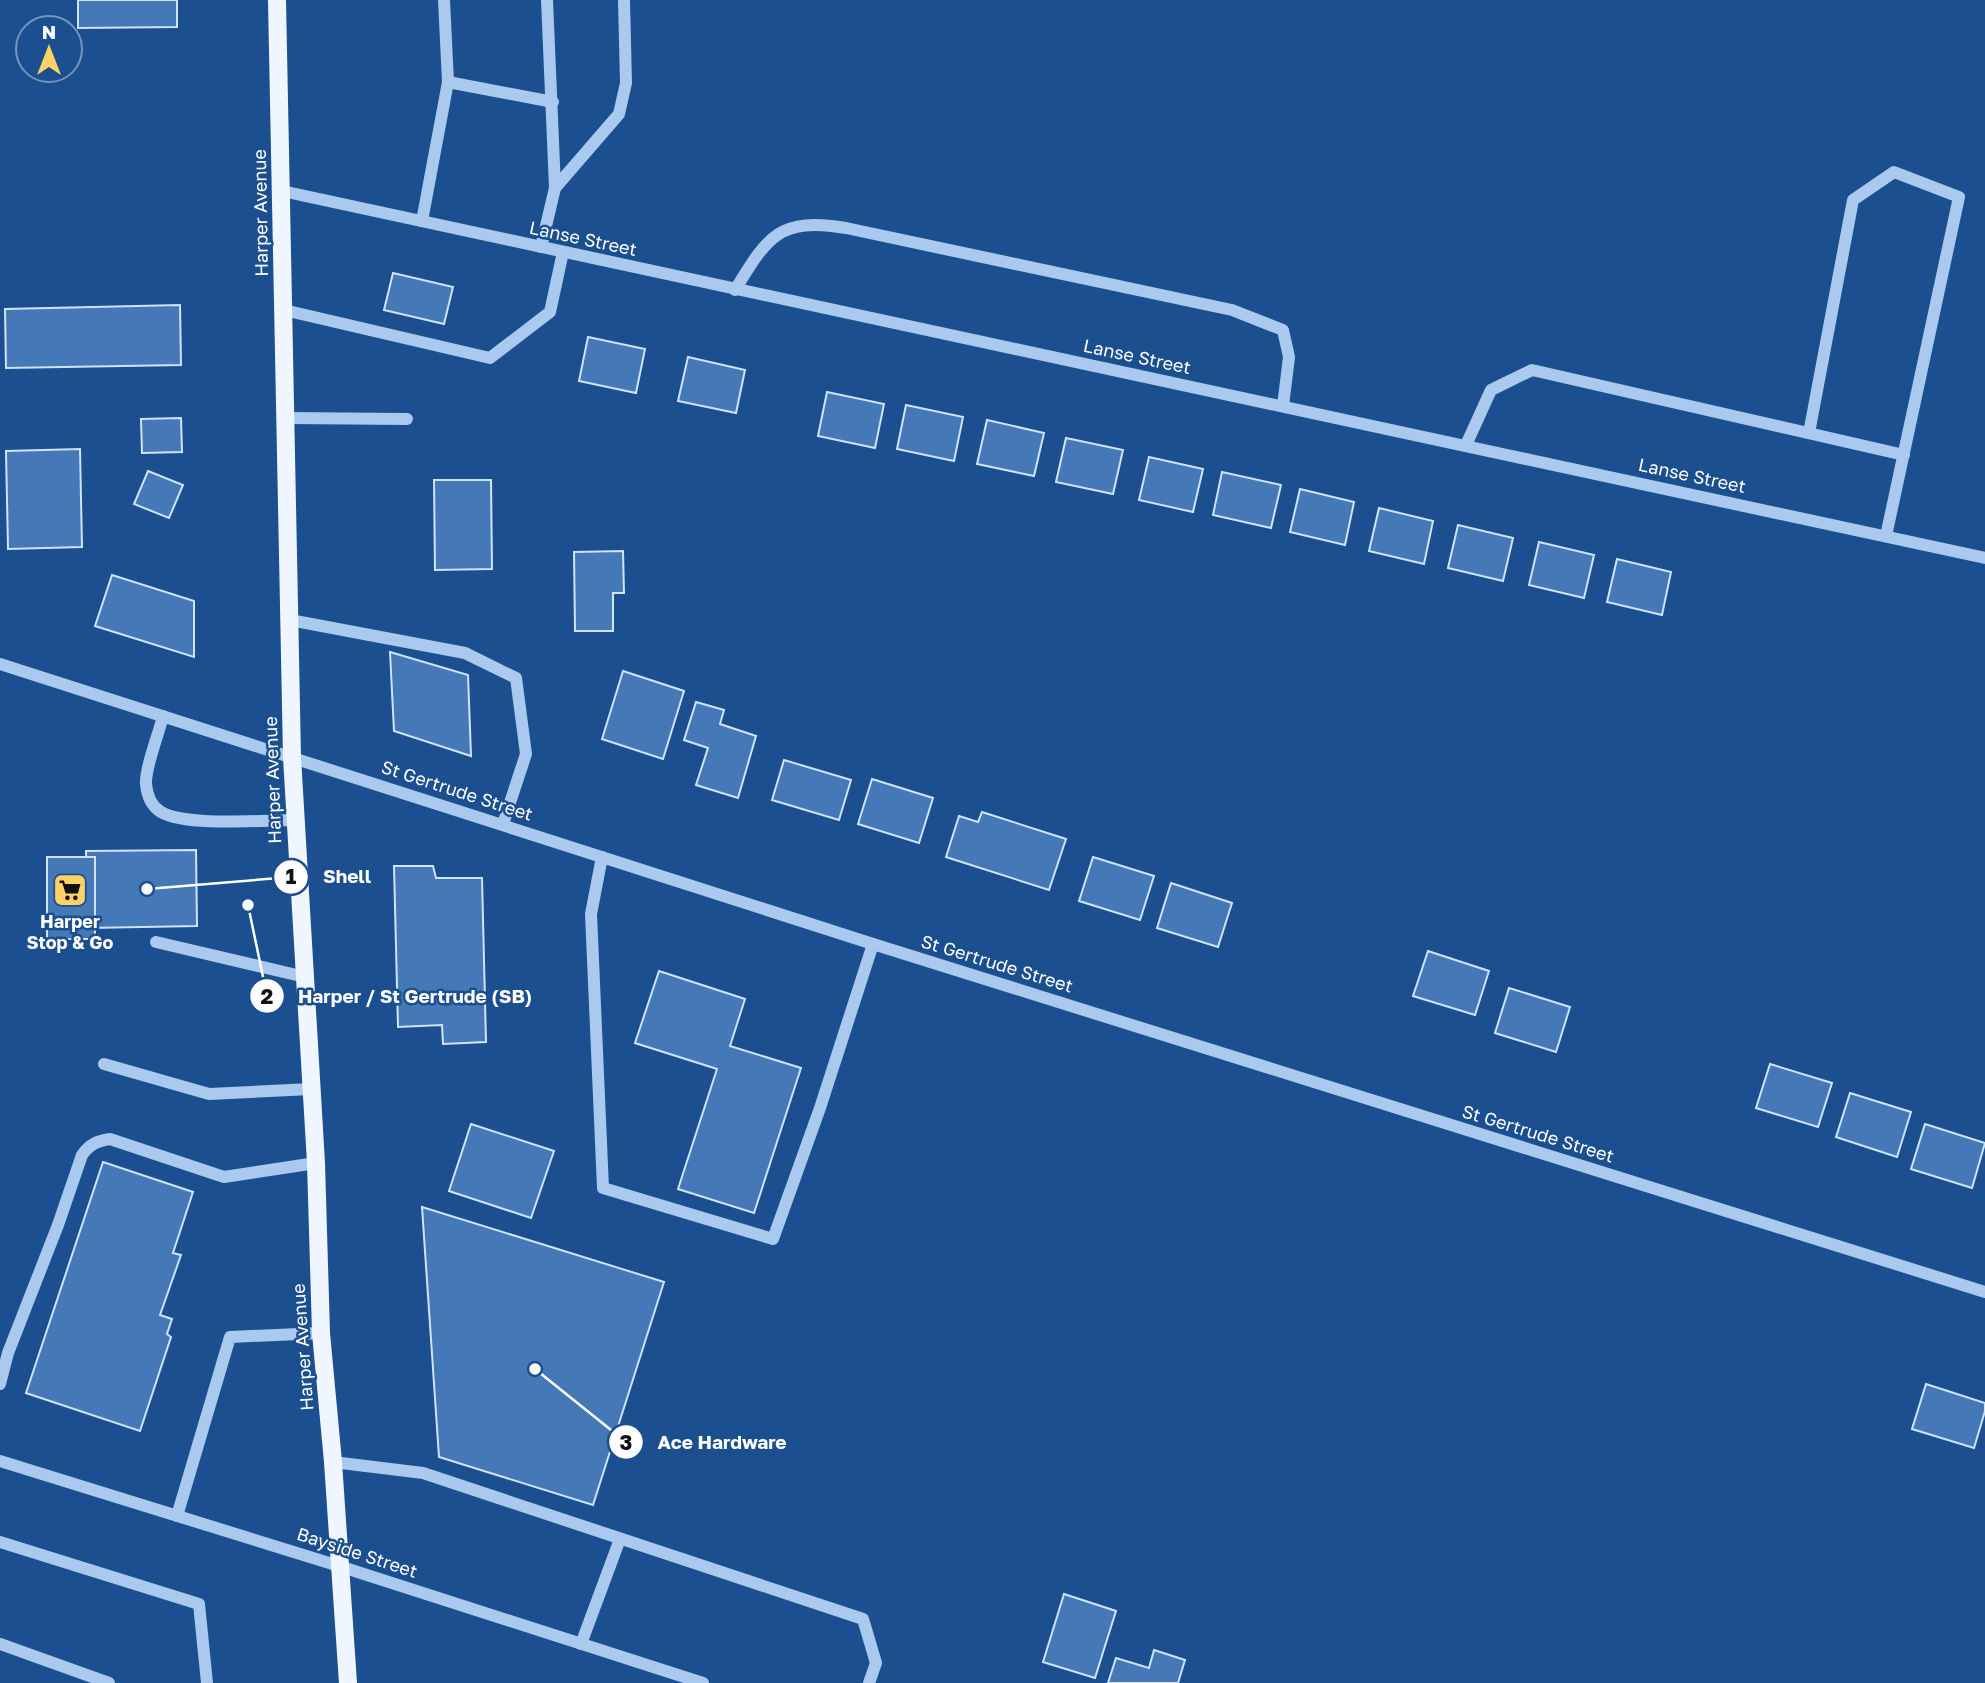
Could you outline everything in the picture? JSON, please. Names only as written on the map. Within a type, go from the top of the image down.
[{"type":"main road","name":"Harper Avenue","points":[[277,0],[292,757],[316,1163],[321,1333],[348,1683]]},
{"type":"street","points":[[422,221],[448,82],[444,0]]},
{"type":"street","points":[[541,247],[555,188],[547,0]]},
{"type":"street","points":[[555,188],[619,114],[626,83],[624,0]]},
{"type":"street","points":[[448,82],[553,102]]},
{"type":"street","points":[[1809,433],[1853,200],[1894,172],[1959,197],[1886,537]]},
{"type":"street","name":"Lanse Street","points":[[282,191],[1985,558]]},
{"type":"street","points":[[735,290],[757,253],[775,235],[794,226],[820,224],[1232,310],[1283,330],[1289,357],[1283,406]]},
{"type":"street","points":[[284,310],[490,358],[550,312],[563,252]]},
{"type":"street","points":[[1466,445],[1492,390],[1532,370],[1903,455]]},
{"type":"street","points":[[286,418],[407,419]]},
{"type":"street","points":[[290,620],[465,653],[516,678],[526,754],[503,824]]},
{"type":"street","name":"St Gertrude Street","points":[[0,664],[873,944],[1985,1292]]},
{"type":"street","points":[[163,716],[146,782],[149,799],[159,811],[177,818],[197,820],[295,820]]},
{"type":"street","points":[[602,857],[592,914],[603,1188],[773,1239],[820,1108],[873,944]]},
{"type":"street","points":[[156,942],[305,976]]},
{"type":"street","points":[[104,1063],[209,1094],[311,1089]]},
{"type":"street","points":[[0,1384],[8,1353],[82,1155],[89,1146],[98,1140],[110,1139],[223,1177],[316,1163]]},
{"type":"street","points":[[177,1516],[230,1337],[321,1333]]},
{"type":"street","name":"Bayside Street","points":[[0,1461],[703,1683]]},
{"type":"street","points":[[333,1462],[422,1473],[863,1619],[877,1663],[869,1683]]},
{"type":"street","points":[[581,1644],[620,1539]]},
{"type":"street","points":[[0,1542],[199,1604],[207,1683]]},
{"type":"street","points":[[0,1644],[109,1683]]},
{"type":"building","points":[[78,0],[177,0],[177,27],[84,28],[84,14],[78,14]]},
{"type":"building","points":[[393,273],[453,287],[444,324],[384,310]]},
{"type":"building","points":[[180,305],[181,365],[6,368],[5,309]]},
{"type":"building","points":[[588,337],[645,349],[636,393],[579,381]]},
{"type":"building","points":[[688,357],[745,370],[736,413],[678,401]]},
{"type":"building","points":[[827,392],[884,404],[875,448],[818,436]]},
{"type":"building","points":[[906,405],[963,417],[954,461],[897,449]]},
{"type":"building","points":[[181,418],[182,452],[142,453],[141,419]]},
{"type":"building","points":[[987,420],[1044,433],[1034,476],[977,464]]},
{"type":"building","points":[[1066,438],[1123,450],[1113,494],[1056,482]]},
{"type":"building","points":[[80,449],[82,547],[8,549],[6,451]]},
{"type":"building","points":[[1149,457],[1203,469],[1193,512],[1139,500]]},
{"type":"building","points":[[148,471],[183,485],[169,518],[134,504]]},
{"type":"building","points":[[1222,472],[1281,485],[1271,528],[1213,515]]},
{"type":"building","points":[[434,480],[491,480],[492,569],[435,570]]},
{"type":"building","points":[[1300,489],[1354,502],[1345,545],[1290,532]]},
{"type":"building","points":[[1379,508],[1433,521],[1424,564],[1369,551]]},
{"type":"building","points":[[1458,525],[1513,538],[1503,581],[1448,568]]},
{"type":"building","points":[[1539,542],[1594,555],[1584,598],[1529,585]]},
{"type":"building","points":[[623,551],[624,593],[613,593],[613,631],[575,631],[574,552]]},
{"type":"building","points":[[1617,559],[1671,572],[1662,615],[1607,602]]},
{"type":"building","points":[[112,575],[194,601],[194,657],[95,626]]},
{"type":"building","points":[[390,652],[468,675],[471,756],[394,731]]},
{"type":"building","points":[[623,671],[684,691],[663,759],[602,739]]},
{"type":"building","points":[[696,702],[724,710],[720,724],[756,736],[738,798],[696,785],[708,748],[684,740]]},
{"type":"building","points":[[784,760],[851,780],[839,820],[772,800]]},
{"type":"building","points":[[872,779],[933,798],[919,843],[858,824]]},
{"type":"building","points":[[982,812],[1066,839],[1049,890],[946,857],[959,816],[978,822]]},
{"type":"building","points":[[196,850],[197,926],[88,928],[86,851]]},
{"type":"building","points":[[47,857],[95,857],[95,939],[47,939]]},
{"type":"building","points":[[1093,857],[1154,876],[1140,920],[1079,901]]},
{"type":"building","points":[[394,866],[433,866],[436,878],[482,878],[486,1042],[443,1044],[442,1025],[398,1027]]},
{"type":"building","points":[[1171,883],[1232,903],[1218,947],[1157,928]]},
{"type":"building","points":[[1428,951],[1489,971],[1475,1015],[1413,996]]},
{"type":"building","points":[[659,971],[745,999],[730,1046],[801,1068],[754,1213],[678,1189],[717,1069],[635,1043]]},
{"type":"building","points":[[1509,988],[1570,1007],[1556,1052],[1495,1033]]},
{"type":"building","points":[[1770,1064],[1832,1083],[1818,1127],[1756,1108]]},
{"type":"building","points":[[1850,1093],[1911,1112],[1897,1157],[1836,1137]]},
{"type":"building","points":[[471,1124],[554,1151],[531,1218],[449,1191]]},
{"type":"building","points":[[1925,1124],[1985,1143],[1972,1188],[1911,1169]]},
{"type":"building","points":[[103,1162],[193,1192],[173,1253],[181,1255],[160,1315],[172,1319],[167,1334],[171,1337],[140,1431],[26,1393]]},
{"type":"building","points":[[422,1207],[664,1282],[593,1505],[439,1457]]},
{"type":"building","points":[[1926,1384],[1985,1403],[1974,1448],[1912,1429]]},
{"type":"building","points":[[1064,1594],[1116,1611],[1095,1678],[1043,1662]]},
{"type":"building","points":[[1154,1650],[1185,1660],[1178,1683],[1108,1683],[1116,1658],[1149,1668]]},
{"type":"place","name":"Shell","points":[[147,889]]},
{"type":"place","name":"Harper Stop & Go","points":[[70,890]]},
{"type":"place","name":"Harper / St Gertrude (SB)","points":[[248,905]]},
{"type":"place","name":"Ace Hardware","points":[[535,1369]]}]
